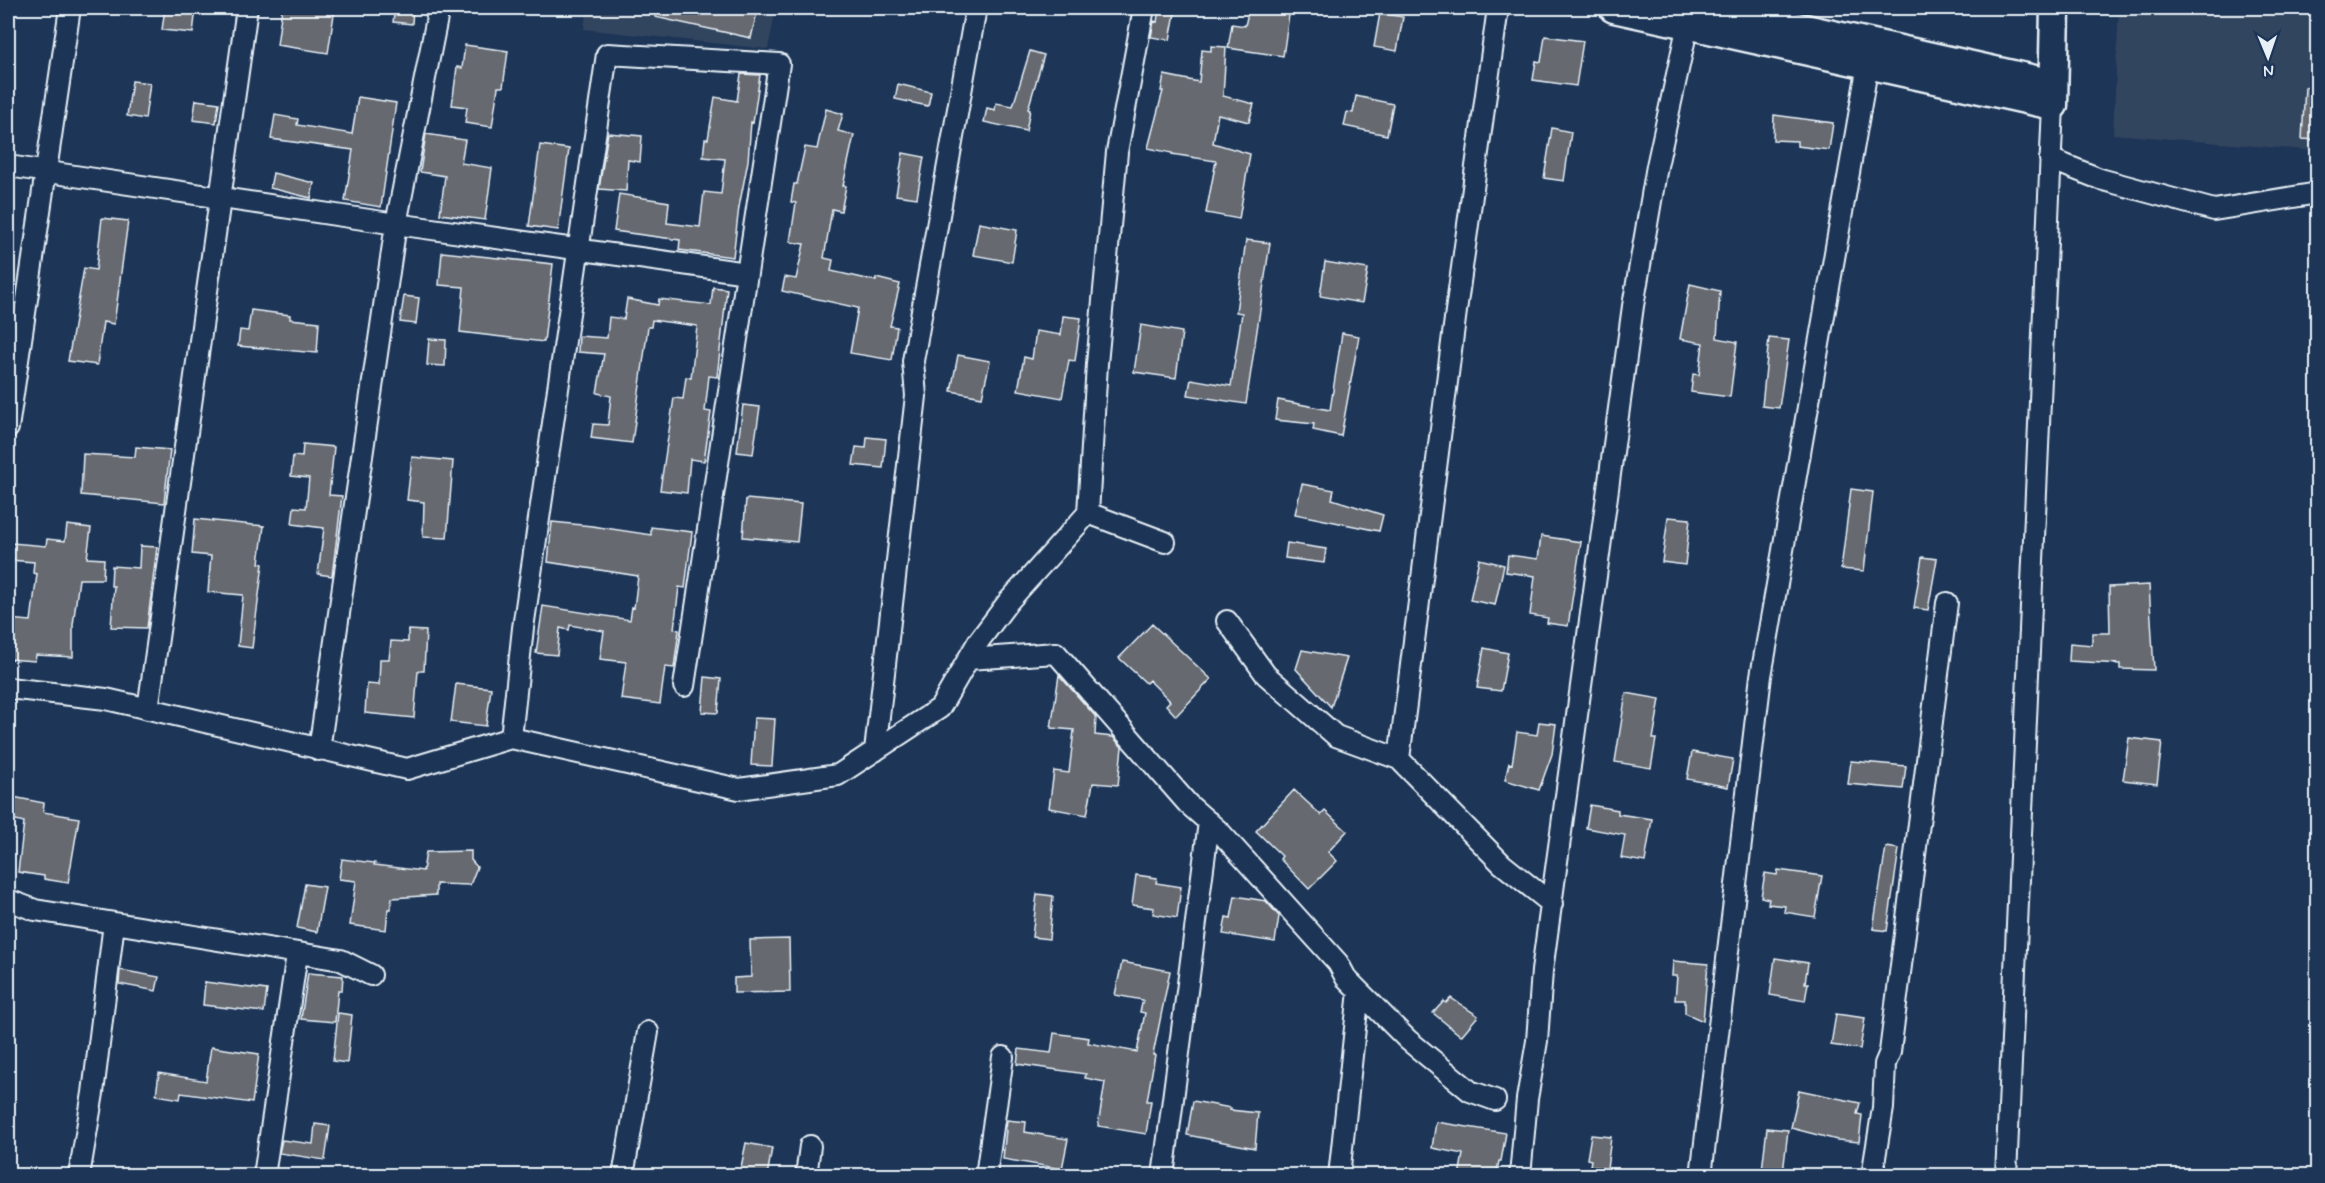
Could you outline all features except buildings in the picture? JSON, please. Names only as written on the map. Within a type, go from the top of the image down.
[{"type":"street","points":[[8,428],[70,8]]},
{"type":"street","points":[[148,709],[247,8]]},
{"type":"street","points":[[320,750],[396,224],[439,8]]},
{"type":"street","points":[[875,751],[916,396],[913,361],[976,8]]},
{"type":"street","points":[[8,688],[106,699],[407,769],[511,738],[739,789],[838,775],[940,708],[978,642],[1008,602],[1088,513],[1097,364],[1117,152],[1144,8]]},
{"type":"street","points":[[1399,759],[1456,311],[1498,8]]},
{"type":"street","points":[[1614,8],[1868,64],[2053,95]]},
{"type":"street","points":[[1711,8],[2053,95]]},
{"type":"street","points":[[2006,1176],[2055,8]]},
{"type":"street","points":[[1520,1176],[1527,1099],[1538,1041],[1542,971],[1633,306],[1657,166],[1688,24]]},
{"type":"street","points":[[511,738],[523,628],[608,54],[778,64],[684,686]]},
{"type":"street","points":[[1701,1176],[1761,676],[1868,64]]},
{"type":"street","points":[[2050,159],[2100,179],[2214,210],[2318,193]]},
{"type":"street","points":[[8,166],[221,196],[396,224],[747,273]]},
{"type":"street","points":[[1088,513],[1165,542]]},
{"type":"street","points":[[1872,1176],[1883,1108],[1885,1064],[1890,1052],[1947,603]]},
{"type":"street","points":[[1227,621],[1266,675],[1336,736],[1399,759],[1502,864],[1552,904]]},
{"type":"street","points":[[968,659],[1056,652],[1188,804],[1220,832],[1338,963],[1346,978],[1408,1040],[1470,1091],[1495,1100]]},
{"type":"street","points":[[1163,1176],[1209,822]]},
{"type":"street","points":[[8,900],[35,910],[341,960],[371,975]]},
{"type":"street","points":[[79,1176],[93,1093],[114,923]]},
{"type":"street","points":[[264,1176],[297,954]]},
{"type":"street","points":[[1339,1176],[1359,991]]},
{"type":"street","points":[[622,1176],[648,1032]]},
{"type":"street","points":[[986,1176],[1003,1057]]},
{"type":"street","points":[[806,1176],[810,1146]]},
{"type":"shaded area","points":[[587,8],[776,8],[768,49],[584,29]]},
{"type":"shaded area","points":[[2119,8],[2317,8],[2317,151],[2113,134]]}]
